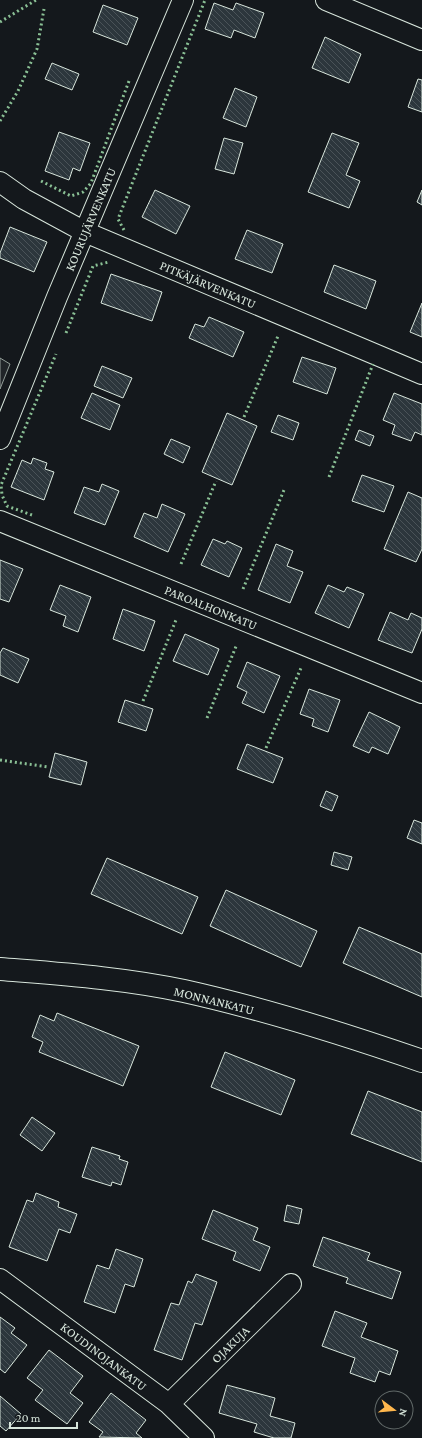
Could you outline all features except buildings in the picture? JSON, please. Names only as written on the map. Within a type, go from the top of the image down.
[{"type":"main road","name":"MONNANKATU","points":[[0,969],[82,976],[183,991],[339,1032],[422,1061]]},
{"type":"street","name":"KOURUJÄRVENKATU","points":[[0,439],[183,0]]},
{"type":"street","points":[[326,0],[422,40]]},
{"type":"street","name":"PITKÄJÄRVENKATU","points":[[0,182],[24,199],[85,232],[422,374]]},
{"type":"street","name":"PAROALHONKATU","points":[[0,521],[422,693]]},
{"type":"street","name":"KOUDINOJANKATU","points":[[0,1279],[169,1404],[204,1438]]},
{"type":"street","name":"OJAKUJA","points":[[169,1404],[291,1284]]},
{"type":"shaded area","points":[[0,358],[10,364],[0,389]]},
{"type":"hedge","points":[[0,22],[36,0]]},
{"type":"hedge","points":[[124,230],[118,219],[205,0]]},
{"type":"hedge","points":[[0,121],[18,91],[37,49],[44,9]]},
{"type":"hedge","points":[[41,181],[71,196],[83,192],[91,183],[129,81]]},
{"type":"hedge","points":[[66,333],[93,266],[109,262]]},
{"type":"hedge","points":[[244,417],[278,336]]},
{"type":"hedge","points":[[32,515],[7,506],[2,495],[1,485],[56,354]]},
{"type":"hedge","points":[[329,477],[373,364]]},
{"type":"hedge","points":[[181,564],[216,481]]},
{"type":"hedge","points":[[243,589],[284,490]]},
{"type":"hedge","points":[[143,701],[176,620]]},
{"type":"hedge","points":[[207,718],[237,644]]},
{"type":"hedge","points":[[266,748],[301,668]]},
{"type":"hedge","points":[[0,760],[48,767]]}]
